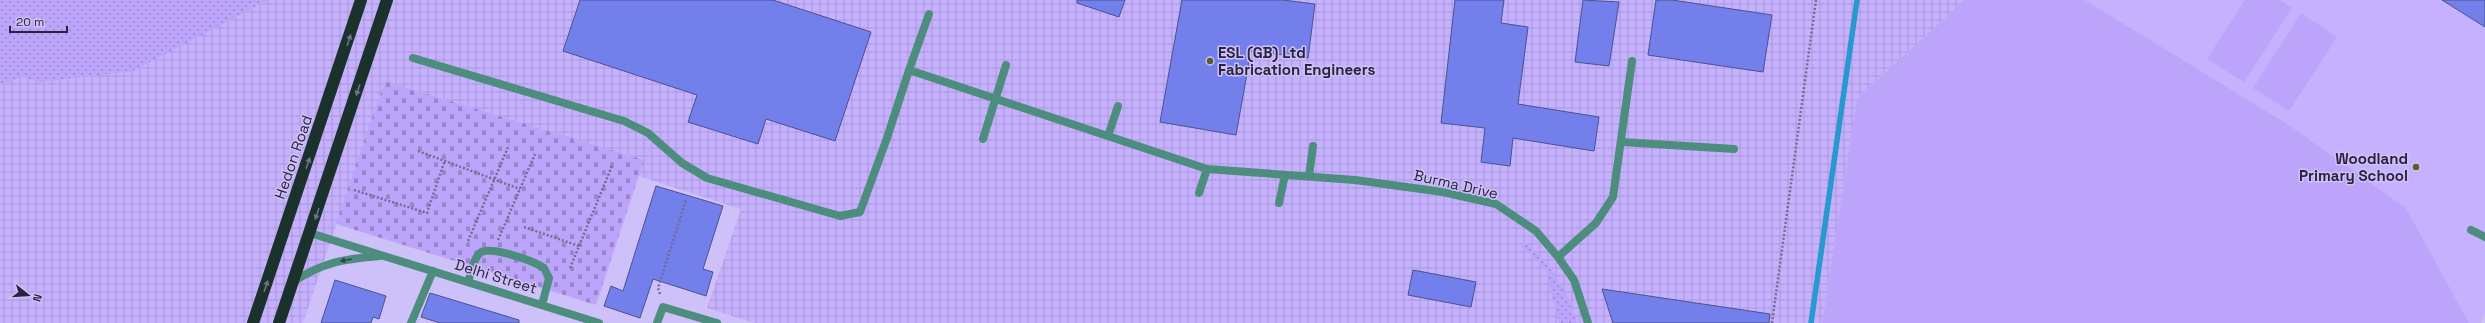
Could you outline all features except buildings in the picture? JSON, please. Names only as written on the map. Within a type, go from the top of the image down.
[{"type":"highway","name":"Hedon Road","points":[[253,323],[362,0]]},
{"type":"highway","points":[[279,323],[387,0]]},
{"type":"street","points":[[412,58],[624,121],[648,132],[682,163],[707,178],[840,216],[860,212],[929,14]]},
{"type":"street","points":[[1558,257],[1596,223],[1613,197],[1622,142],[1632,61]]},
{"type":"street","points":[[983,139],[1006,65]]},
{"type":"street","name":"Burma Drive","points":[[909,70],[1207,169],[1355,180],[1443,192],[1496,204],[1536,231],[1558,257],[1574,280],[1588,323]]},
{"type":"street","points":[[1108,136],[1118,106]]},
{"type":"street","points":[[1622,142],[1734,148]]},
{"type":"street","points":[[1308,176],[1313,146]]},
{"type":"street","points":[[1199,193],[1207,169]]},
{"type":"street","points":[[1279,203],[1285,175]]},
{"type":"street","points":[[2471,230],[2485,237]]},
{"type":"street","name":"Delhi Street","points":[[310,233],[599,323]]},
{"type":"street","points":[[468,282],[479,254],[485,250],[494,250],[544,268],[549,278],[542,305]]},
{"type":"street","name":"Delhi Street","points":[[293,282],[322,266],[346,259],[384,256]]},
{"type":"street","points":[[411,323],[433,271]]},
{"type":"street","points":[[657,323],[663,307],[717,323]]},
{"type":"path","points":[[1772,323],[1816,0]]},
{"type":"path","points":[[468,241],[509,145]]},
{"type":"path","points":[[418,151],[495,178],[520,189]]},
{"type":"path","points":[[494,250],[535,154]]},
{"type":"path","points":[[354,190],[427,213],[445,160]]},
{"type":"path","points":[[570,268],[612,166]]},
{"type":"path","points":[[663,307],[658,288],[686,200]]},
{"type":"path","points":[[524,226],[579,246]]},
{"type":"shaded area","points":[[0,0],[1964,0],[1857,99],[1822,323],[754,323],[707,308],[741,209],[638,176],[643,160],[385,81],[303,323],[0,323]]},
{"type":"shaded area","name":"Woodland Primary School","points":[[2085,0],[2485,0],[2485,314],[2481,323],[2469,323],[2406,208],[2289,125]]},
{"type":"green space","points":[[0,0],[268,0],[133,71],[39,82],[22,77],[0,85]]},
{"type":"green space","points":[[1964,0],[2085,0],[2289,125],[2406,208],[2469,323],[1822,323],[1857,99]]},
{"type":"green space","points":[[2245,0],[2280,0],[2292,8],[2244,82],[2207,59]]},
{"type":"green space","points":[[2301,13],[2337,37],[2289,111],[2253,88]]},
{"type":"green space","points":[[385,81],[644,160],[596,305],[336,224]]},
{"type":"green space","points":[[1524,242],[1551,269],[1557,278],[1577,323],[1559,323],[1546,269],[1521,246]]},
{"type":"waterway","points":[[1811,323],[1857,0]]},
{"type":"place","name":"ESL (GB) Ltd Fabrication Engineers","points":[[1210,61]]},
{"type":"place","name":"Woodland Primary School","points":[[2416,167]]}]
